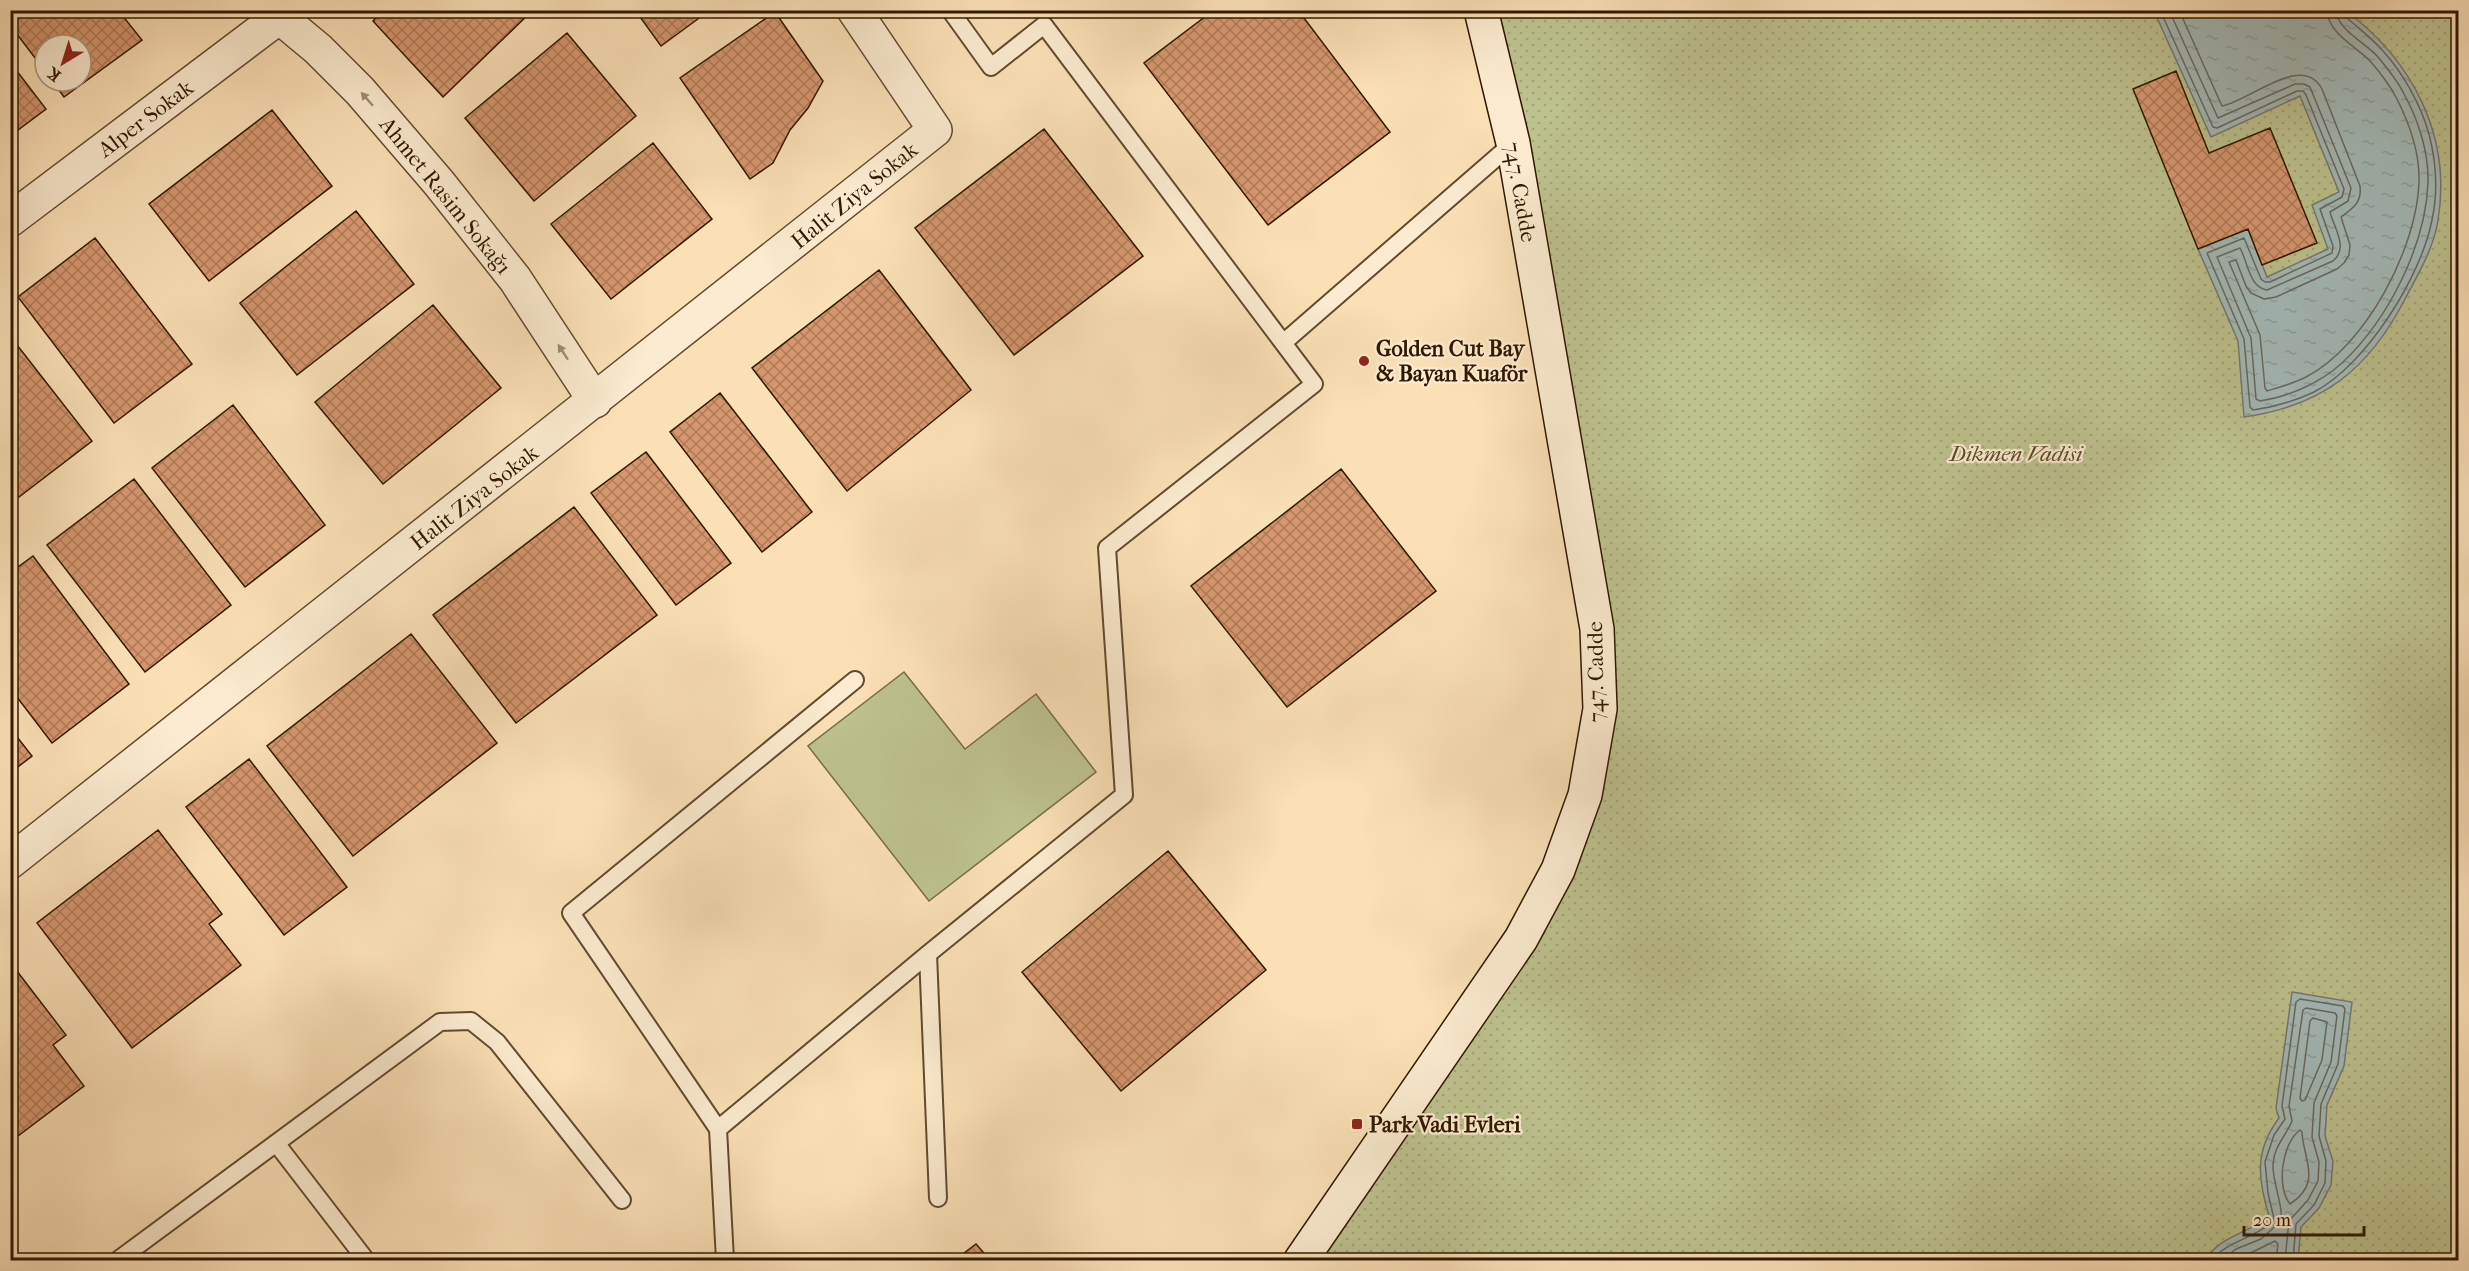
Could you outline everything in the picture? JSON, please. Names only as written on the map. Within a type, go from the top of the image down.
[{"type":"street","name":"Halit Ziya Sokak","points":[[10,862],[935,130],[854,10]]},
{"type":"street","name":"747. Cadde","points":[[1301,1260],[1521,939],[1558,870],[1585,795],[1600,709],[1598,629],[1513,143],[1481,10]]},
{"type":"street","name":"Alper Sokak","points":[[10,220],[275,14]]},
{"type":"street","name":"Ahmet Rasim Sokağı","points":[[275,14],[318,49],[360,91],[439,183],[515,279],[595,401]]},
{"type":"lane","points":[[718,1129],[1124,795],[1107,548],[1314,384],[1044,25],[991,68],[950,10]]},
{"type":"lane","points":[[1283,343],[1513,143]]},
{"type":"lane","points":[[725,1260],[718,1129],[571,914],[855,681]]},
{"type":"lane","points":[[928,954],[938,1198]]},
{"type":"lane","points":[[118,1260],[440,1022],[471,1021],[497,1042],[622,1200]]},
{"type":"lane","points":[[276,1143],[366,1260]]},
{"type":"green space","name":"Dikmen Vadisi","points":[[1481,11],[2458,11],[2458,1260],[1301,1260],[1521,939],[1600,709]]},
{"type":"green space","points":[[904,672],[965,749],[1036,694],[1096,772],[929,901],[808,746]]},
{"type":"water","points":[[2154,11],[2346,11],[2390,53],[2408,77],[2422,102],[2439,159],[2441,189],[2438,220],[2429,251],[2391,324],[2376,345],[2341,380],[2297,404],[2272,412],[2244,417],[2238,341],[2198,249],[2248,229],[2267,277],[2328,249],[2312,205],[2339,192],[2300,96],[2211,137]]},
{"type":"water","points":[[2292,992],[2352,1002],[2344,1066],[2327,1105],[2325,1136],[2333,1161],[2331,1185],[2319,1208],[2301,1227],[2298,1260],[2205,1260],[2219,1245],[2269,1216],[2262,1190],[2262,1154],[2265,1142],[2279,1118],[2276,1108]]},
{"type":"building","points":[[10,10],[118,10],[142,40],[93,76],[93,33],[33,33],[33,55],[10,25]]},
{"type":"building","points":[[383,10],[533,10],[443,97],[373,21]]},
{"type":"building","points":[[635,10],[710,10],[661,46]]},
{"type":"building","points":[[1214,10],[1298,10],[1390,132],[1268,225],[1144,63]]},
{"type":"building","points":[[775,12],[823,81],[808,108],[790,130],[773,163],[750,179],[680,78]]},
{"type":"building","points":[[567,33],[636,116],[534,201],[465,118]]},
{"type":"building","points":[[10,62],[46,109],[10,136]]},
{"type":"building","points":[[2176,71],[2209,153],[2270,128],[2317,243],[2262,265],[2248,229],[2198,249],[2133,89]]},
{"type":"building","points":[[272,110],[332,186],[209,281],[149,204]]},
{"type":"building","points":[[1044,129],[1143,256],[1014,355],[915,228]]},
{"type":"building","points":[[653,143],[712,219],[611,299],[551,224]]},
{"type":"building","points":[[356,211],[414,284],[297,375],[240,303]]},
{"type":"building","points":[[95,238],[192,364],[114,423],[18,297]]},
{"type":"building","points":[[879,270],[971,390],[847,491],[752,368]]},
{"type":"building","points":[[433,305],[501,388],[383,484],[315,402]]},
{"type":"building","points":[[10,336],[92,441],[19,497],[10,487]]},
{"type":"building","points":[[720,393],[812,512],[762,552],[670,432]]},
{"type":"building","points":[[233,405],[325,525],[245,587],[152,468]]},
{"type":"building","points":[[646,452],[731,563],[676,605],[591,493]]},
{"type":"building","points":[[1341,469],[1436,591],[1287,707],[1191,586]]},
{"type":"building","points":[[134,479],[231,605],[145,672],[47,545]]},
{"type":"building","points":[[574,507],[657,615],[516,723],[433,615]]},
{"type":"building","points":[[33,556],[129,684],[52,743],[10,688],[10,573]]},
{"type":"building","points":[[411,634],[497,743],[353,856],[267,746]]},
{"type":"building","points":[[10,728],[32,756],[10,773]]},
{"type":"building","points":[[249,759],[347,887],[284,935],[186,807]]},
{"type":"building","points":[[158,830],[222,914],[209,924],[241,965],[132,1048],[37,923]]},
{"type":"building","points":[[1168,851],[1266,970],[1121,1091],[1022,972]]},
{"type":"building","points":[[10,962],[66,1035],[53,1045],[84,1086],[10,1142]]},
{"type":"building","points":[[976,1244],[990,1260],[955,1260]]},
{"type":"place","name":"Golden Cut Bay & Bayan Kuaför","points":[[1364,361]]},
{"type":"place","name":"Park Vadi Evleri","points":[[1357,1124]]}]
